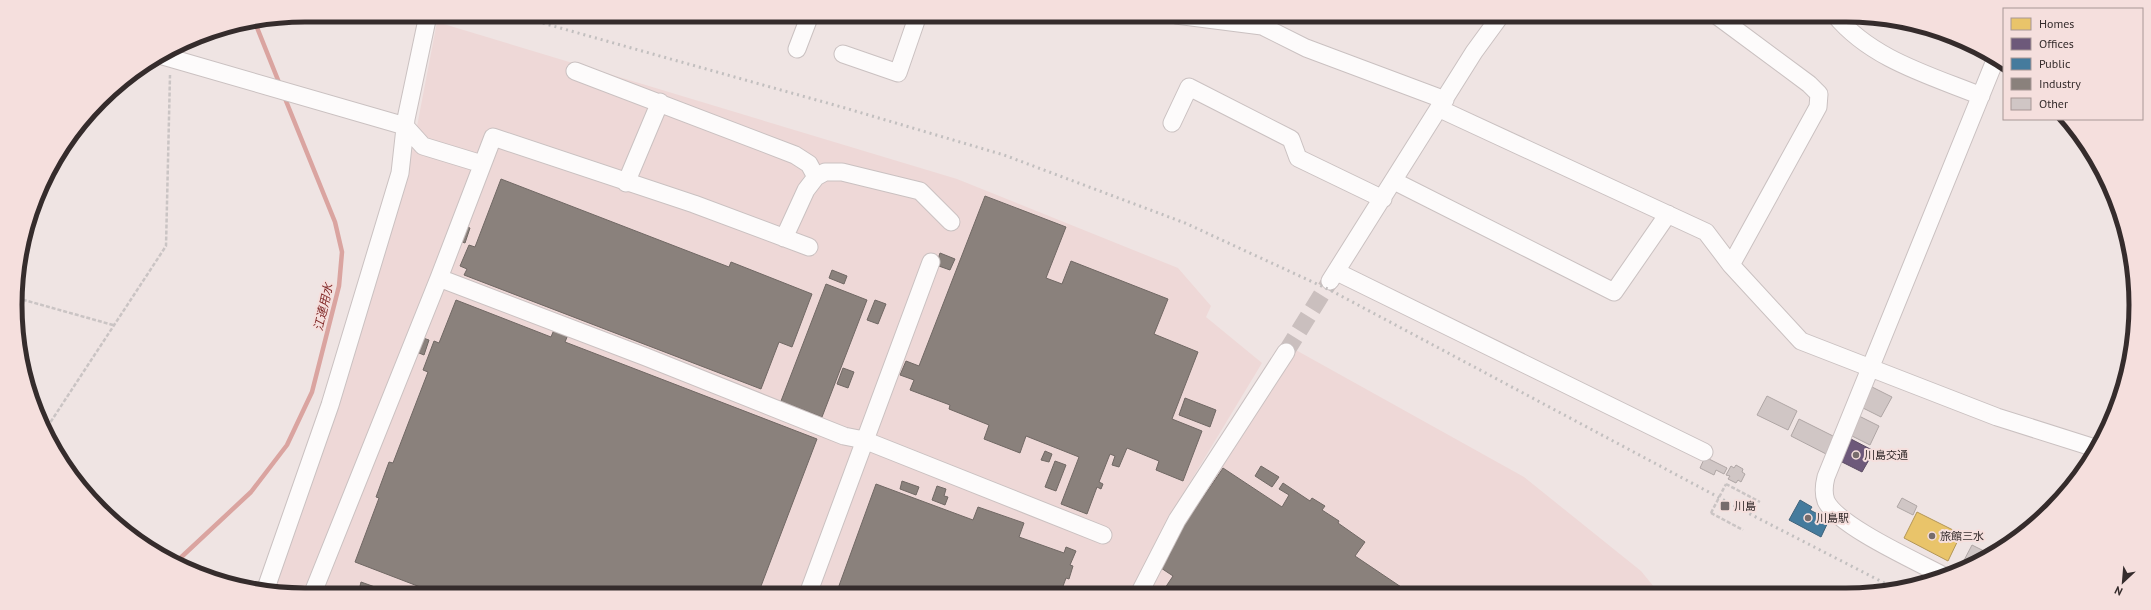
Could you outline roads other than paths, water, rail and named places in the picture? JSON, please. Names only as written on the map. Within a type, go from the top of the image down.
[{"type":"street","points":[[267,586],[330,406],[400,173],[406,126],[427,22]]},
{"type":"street","points":[[797,49],[807,22]]},
{"type":"street","points":[[842,54],[898,73],[916,22]]},
{"type":"street","points":[[1238,22],[1262,26],[1306,48],[1443,104],[1706,232],[1730,265],[1801,341],[1998,417],[2091,447]]},
{"type":"street","points":[[1496,22],[1474,52],[1443,104],[1333,276],[1704,452]]},
{"type":"street","points":[[1725,22],[1809,84],[1818,94],[1818,107],[1730,265]]},
{"type":"street","points":[[1840,22],[1846,29],[1886,57],[1980,96]]},
{"type":"street","points":[[167,58],[406,126],[424,146],[482,164]]},
{"type":"street","points":[[1938,573],[1857,529],[1836,512],[1827,501],[1824,490],[1826,477],[1994,64]]},
{"type":"street","points":[[575,71],[660,102],[682,113],[795,155],[809,164],[816,177]]},
{"type":"street","points":[[1172,124],[1189,87],[1291,140],[1298,158],[1383,199]]},
{"type":"street","points":[[626,182],[660,102]]},
{"type":"street","points":[[315,588],[494,137],[694,204],[809,247]]},
{"type":"street","points":[[784,238],[806,190],[816,177],[825,172],[842,172],[920,191],[951,222]]},
{"type":"street","points":[[1394,181],[1614,292],[1668,214]]},
{"type":"street","points":[[810,588],[931,262]]},
{"type":"street","points":[[439,278],[646,357],[844,436],[864,440],[1103,535]]},
{"type":"street","points":[[1142,588],[1176,520],[1286,352]]},
{"type":"waterway","name":"江連用水","points":[[256,26],[280,85]]},
{"type":"waterway","name":"江連用水","points":[[180,559],[251,492],[287,445],[312,392],[339,286],[342,252],[335,222],[284,96]]},
{"type":"tunnel","points":[[1286,352],[1330,281]]},
{"type":"railway","points":[[539,22],[845,108],[1004,155],[1185,223],[1330,290],[1750,514],[1888,585]]},
{"type":"place","name":"川島交通","points":[[1856,455]]},
{"type":"place","name":"川島","points":[[1725,506]]},
{"type":"place","name":"川島駅","points":[[1808,518]]},
{"type":"place","name":"旅館三水","points":[[1932,536]]}]
